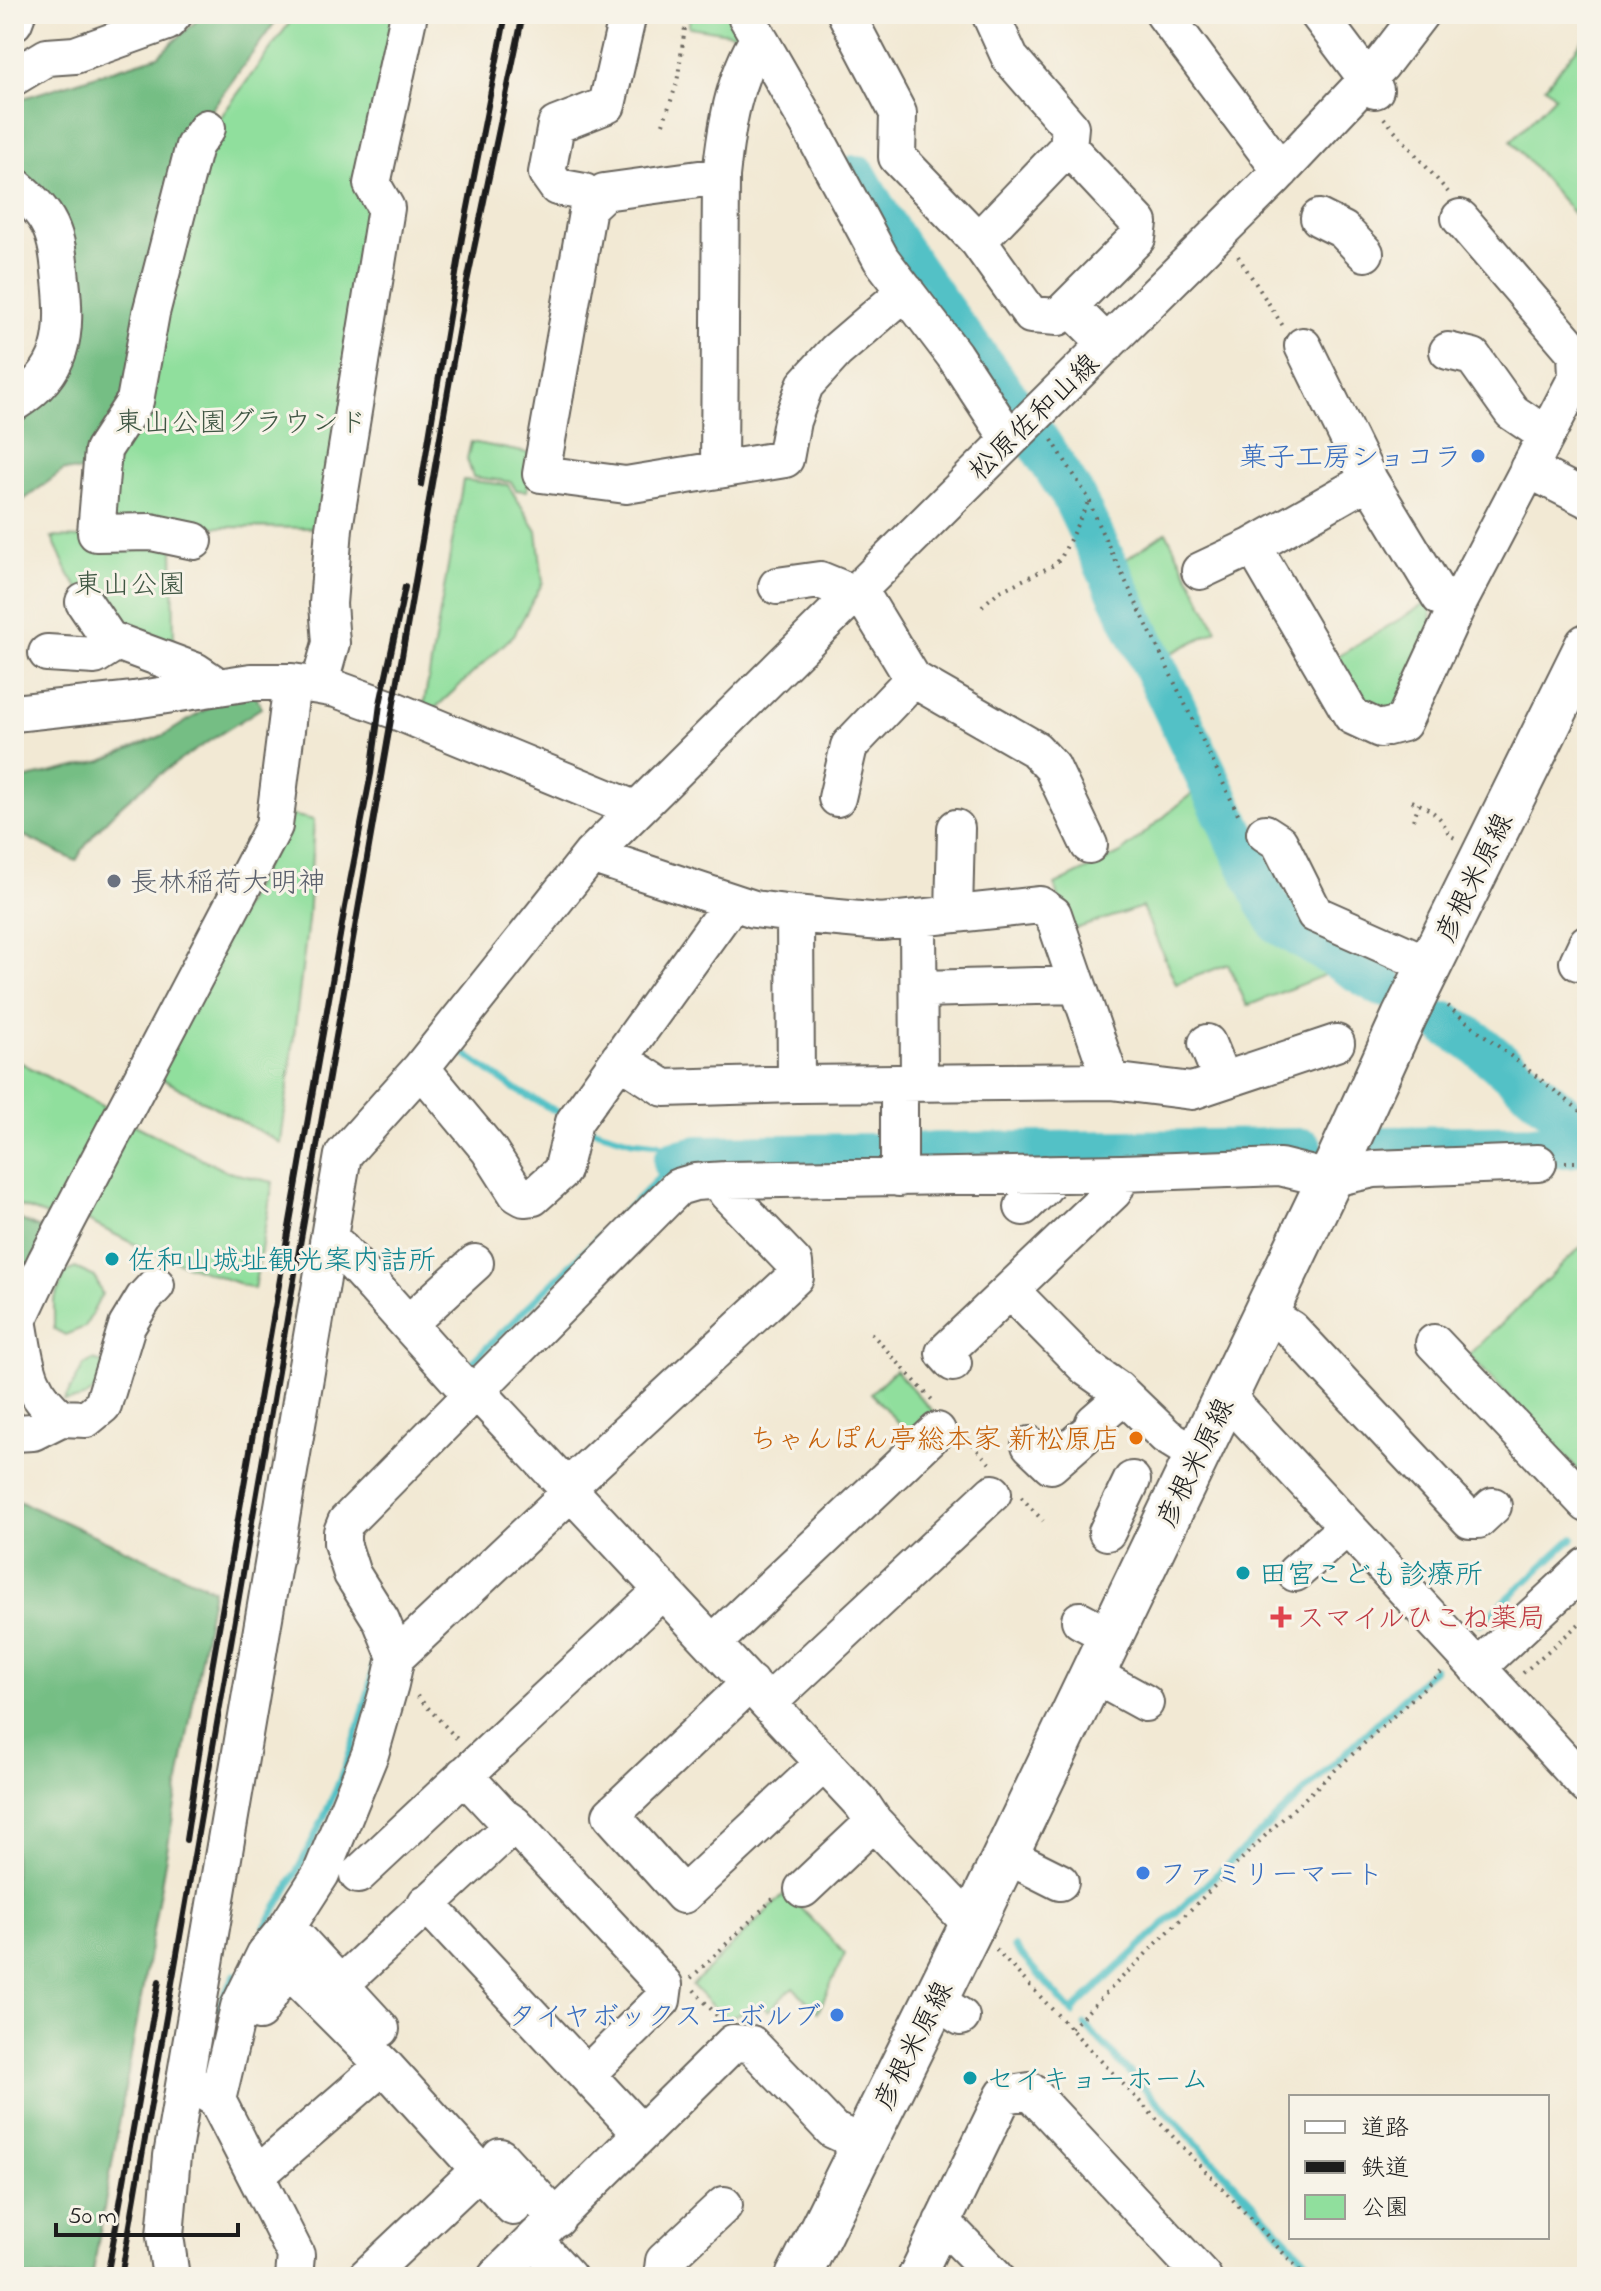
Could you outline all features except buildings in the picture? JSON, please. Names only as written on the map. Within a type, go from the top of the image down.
[{"type":"main road","name":"彦根米原線","points":[[798,2277],[863,2144],[948,2008],[972,1925],[1006,1855],[1094,1643],[1155,1543],[1329,1179],[1436,984],[1587,646]]},
{"type":"street","points":[[14,22],[17,14]]},
{"type":"street","points":[[14,77],[47,57],[75,55],[167,22],[174,14]]},
{"type":"street","points":[[61,1418],[42,1403],[29,1377],[16,1324],[274,826],[306,684],[331,643],[328,604],[334,528],[386,208],[372,184],[409,14]]},
{"type":"street","points":[[594,201],[584,192],[557,187],[547,173],[556,125],[607,105],[628,14]]},
{"type":"street","points":[[846,14],[898,113],[897,157],[978,241],[1031,315],[1058,317],[1137,238],[1139,223],[1068,147]]},
{"type":"street","points":[[978,241],[1068,147],[1070,127],[1010,58],[990,14]]},
{"type":"street","points":[[1164,14],[1281,171]]},
{"type":"street","points":[[1318,14],[1375,96]]},
{"type":"street","name":"松原佐和山線","points":[[171,2277],[165,2236],[172,2156],[328,1242],[341,1201],[343,1155],[421,1068],[558,882],[591,855],[752,675],[853,594],[1281,171],[1375,96],[1398,45],[1422,18]]},
{"type":"street","points":[[719,469],[721,176],[726,129],[752,26]]},
{"type":"street","points":[[752,26],[874,247],[954,355],[1009,439]]},
{"type":"street","points":[[194,541],[151,532],[96,533],[103,450],[135,401],[151,313],[190,161],[194,146],[207,128]]},
{"type":"street","points":[[721,176],[604,192],[588,207],[541,474],[626,485],[785,459],[792,421],[805,385],[836,351],[906,291]]},
{"type":"street","points":[[14,185],[33,201],[50,226],[57,251],[63,299],[63,340],[50,371],[14,403]]},
{"type":"street","points":[[1253,546],[1352,716],[1380,729],[1403,723],[1458,604],[1577,377],[1576,353],[1460,218]]},
{"type":"street","points":[[1069,306],[1107,344]]},
{"type":"street","points":[[1303,346],[1369,480],[1440,597],[1458,604]]},
{"type":"street","points":[[1448,351],[1473,357],[1512,412],[1546,435]]},
{"type":"street","points":[[1528,469],[1587,499]]},
{"type":"street","points":[[1200,571],[1253,546],[1369,480]]},
{"type":"street","points":[[777,586],[820,580],[864,598],[913,679],[1035,749],[1052,767],[1089,845]]},
{"type":"street","points":[[84,602],[113,645]]},
{"type":"street","points":[[47,653],[95,656],[117,642],[195,671],[219,687]]},
{"type":"street","points":[[837,798],[849,746],[913,679]]},
{"type":"street","points":[[14,713],[134,700],[251,682],[306,684],[336,689],[394,710],[594,803],[634,809]]},
{"type":"street","points":[[954,914],[956,828]]},
{"type":"street","points":[[1265,833],[1279,842],[1315,914],[1328,906],[1436,984]]},
{"type":"street","points":[[591,855],[754,909],[795,914],[881,922],[1040,905],[1053,914],[1111,1081]]},
{"type":"street","points":[[421,1068],[489,1150],[517,1194],[524,1198],[533,1197],[562,1171],[574,1122],[723,915],[729,901]]},
{"type":"street","points":[[795,914],[796,1084]]},
{"type":"street","points":[[899,1163],[921,989],[918,918]]},
{"type":"street","points":[[921,989],[1077,985]]},
{"type":"street","points":[[1207,1043],[1222,1080]]},
{"type":"street","points":[[619,1059],[664,1088],[1111,1081],[1192,1091],[1336,1043]]},
{"type":"street","points":[[402,1672],[381,1620],[352,1574],[342,1543],[346,1522],[678,1187],[695,1182],[726,1180],[787,1186],[863,1184],[899,1163],[1044,1174],[1280,1167],[1329,1179],[1374,1169],[1538,1163]]},
{"type":"street","points":[[948,1358],[1010,1290],[1114,1191],[1122,1173]]},
{"type":"street","points":[[1023,1207],[1044,1187],[1044,1174]]},
{"type":"street","points":[[217,2100],[239,2007],[265,1954],[287,1927],[321,1874],[402,1672],[569,1490],[795,1277],[794,1263],[727,1193],[726,1180]]},
{"type":"street","points":[[328,1242],[337,1245],[459,1381],[475,1389],[569,1490],[637,1550],[663,1590],[972,1925]]},
{"type":"street","points":[[409,1323],[475,1263]]},
{"type":"street","points":[[14,1433],[33,1432],[61,1418],[86,1419],[103,1405],[127,1326],[156,1285]]},
{"type":"street","points":[[1010,1290],[1082,1373],[1124,1396],[1166,1436],[1197,1455]]},
{"type":"street","points":[[1265,1313],[1291,1329],[1470,1520],[1478,1520],[1493,1506]]},
{"type":"street","points":[[1434,1343],[1587,1504]]},
{"type":"street","points":[[1225,1395],[1347,1527],[1496,1676],[1587,1786]]},
{"type":"street","points":[[1030,1445],[1051,1465],[1124,1396]]},
{"type":"street","points":[[713,1643],[937,1431]]},
{"type":"street","points":[[1132,1480],[1109,1528],[1155,1543]]},
{"type":"street","points":[[823,1764],[683,1895],[611,1815],[993,1493]]},
{"type":"street","points":[[1295,1573],[1347,1527]]},
{"type":"street","points":[[1496,1676],[1587,1566]]},
{"type":"street","points":[[358,1875],[663,1590]]},
{"type":"street","points":[[1496,1676],[1587,1598]]},
{"type":"street","points":[[1094,1643],[1145,1703]]},
{"type":"street","points":[[472,1768],[502,1816],[514,1824],[664,1985],[662,2000],[587,2074]]},
{"type":"street","points":[[803,1889],[874,1822]]},
{"type":"street","points":[[340,1985],[514,1824]]},
{"type":"street","points":[[1006,1855],[1060,1882]]},
{"type":"street","points":[[426,1903],[641,2133]]},
{"type":"street","points":[[287,1927],[340,1985],[546,2230],[568,2277]]},
{"type":"street","points":[[217,2100],[254,2020],[283,1973],[291,1972],[384,2065],[513,2207]]},
{"type":"street","points":[[496,2277],[733,2043],[751,2044],[833,2130],[863,2144]]},
{"type":"street","points":[[256,2176],[384,2065]]},
{"type":"street","points":[[185,2079],[217,2100],[296,2255],[294,2277]]},
{"type":"street","points":[[916,2277],[1004,2095],[1030,2091],[1203,2277]]},
{"type":"street","points":[[366,2277],[479,2170]]},
{"type":"street","points":[[662,2277],[664,2261],[724,2205]]},
{"type":"street","points":[[942,2222],[996,2277]]},
{"type":"path","points":[[663,124],[677,83],[687,14]]},
{"type":"path","points":[[1375,96],[1458,203],[1460,218]]},
{"type":"path","points":[[1221,230],[1294,344],[1303,346]]},
{"type":"path","points":[[1036,413],[1087,502],[1238,815],[1248,829],[1265,833]]},
{"type":"path","points":[[982,606],[998,592],[1054,565],[1061,558],[1087,502]]},
{"type":"path","points":[[1412,801],[1432,810],[1444,823],[1449,835],[1457,839]]},
{"type":"path","points":[[1413,820],[1419,804]]},
{"type":"path","points":[[1436,984],[1587,1116]]},
{"type":"path","points":[[1496,1676],[1587,1617]]},
{"type":"path","points":[[1587,1665],[1583,1669],[1580,1694],[1587,1701]]},
{"type":"path","points":[[402,1672],[472,1768]]},
{"type":"path","points":[[1071,2028],[1285,1817],[1433,1680]]},
{"type":"path","points":[[686,1982],[786,1888],[803,1889]]},
{"type":"path","points":[[972,1925],[1306,2277]]},
{"type":"path","points":[[752,2017],[763,2007]]},
{"type":"path","points":[[55,2277],[58,2273],[70,2277]]},
{"type":"green space","points":[[204,14],[281,14],[187,143],[130,398],[93,472],[64,470],[14,507],[14,431],[75,369],[65,232],[14,161],[14,108],[20,99],[158,56]]},
{"type":"green space","name":"東山公園グラウンド","points":[[296,14],[403,14],[380,209],[330,528],[100,526],[198,148]]},
{"type":"green space","points":[[689,14],[737,14],[741,35],[689,27]]},
{"type":"green space","points":[[1587,35],[1587,229],[1511,141],[1555,96],[1545,87]]},
{"type":"green space","points":[[471,442],[533,454],[527,491],[516,490],[511,482],[473,477],[467,459]]},
{"type":"green space","points":[[463,480],[508,485],[537,531],[543,582],[514,635],[431,712],[423,709]]},
{"type":"green space","points":[[1166,532],[1217,630],[1168,655],[1122,562]]},
{"type":"green space","name":"東山公園","points":[[52,537],[173,541],[174,656],[112,634],[69,575]]},
{"type":"green space","points":[[1428,602],[1431,625],[1428,639],[1396,708],[1376,714],[1359,705],[1334,659]]},
{"type":"green space","points":[[256,695],[261,708],[185,757],[134,795],[91,837],[76,861],[14,831],[14,781],[102,761],[166,734],[224,698]]},
{"type":"green space","points":[[1202,788],[1235,863],[1266,919],[1291,940],[1340,967],[1337,970],[1247,1006],[1228,964],[1176,984],[1142,907],[1069,931],[1055,885],[1121,853]]},
{"type":"green space","points":[[291,815],[314,820],[308,920],[281,1143],[155,1075]]},
{"type":"green space","points":[[14,1059],[111,1111],[53,1218],[14,1204]]},
{"type":"green space","points":[[131,1123],[228,1172],[273,1182],[254,1289],[150,1252],[82,1218]]},
{"type":"green space","points":[[14,1217],[47,1231],[14,1296]]},
{"type":"green space","points":[[1587,1241],[1587,1480],[1469,1355]]},
{"type":"green space","points":[[75,1268],[95,1277],[102,1294],[85,1327],[65,1335],[54,1329],[54,1301],[65,1273]]},
{"type":"green space","points":[[93,1360],[106,1364],[97,1387],[88,1396],[64,1401],[84,1365]]},
{"type":"green space","points":[[895,1370],[936,1415],[910,1436],[871,1393]]},
{"type":"green space","points":[[14,1499],[213,1589],[92,2277],[14,2277]]},
{"type":"green space","points":[[786,1892],[845,1954],[818,2012],[793,1987],[768,2011],[760,2004],[748,2014],[738,2014],[725,2020],[692,1985]]},
{"type":"waterway","points":[[856,177],[913,269],[1019,415]]},
{"type":"waterway","points":[[1033,434],[1072,494],[1267,902],[1280,923],[1382,985]]},
{"type":"waterway","points":[[1446,1024],[1475,1042],[1587,1135]]},
{"type":"waterway","points":[[458,1045],[456,1048],[513,1088],[565,1116]]},
{"type":"waterway","points":[[469,1369],[474,1360],[675,1162],[669,1152],[658,1144],[632,1141],[585,1127]]},
{"type":"waterway","points":[[1385,1148],[1569,1146],[1587,1141]]},
{"type":"waterway","points":[[675,1162],[699,1157],[1302,1150]]},
{"type":"waterway","points":[[1481,1623],[1573,1538]]},
{"type":"waterway","points":[[265,1927],[321,1825],[362,1716],[372,1679],[374,1651],[356,1611]]},
{"type":"waterway","points":[[1072,2011],[1434,1669]]},
{"type":"waterway","points":[[1014,1947],[1073,2013]]},
{"type":"waterway","points":[[209,2061],[213,2017],[235,1975]]},
{"type":"waterway","points":[[1085,2025],[1322,2277]]},
{"type":"railway","points":[[421,485],[462,238],[506,14]]},
{"type":"railway","points":[[121,2277],[466,287],[523,14]]},
{"type":"railway","points":[[186,1840],[212,1668],[371,774],[380,704],[405,587]]},
{"type":"railway","points":[[107,2277],[159,1981]]},
{"type":"place","name":"菓子工房ショコラ","points":[[1478,456]]},
{"type":"place","name":"長林稲荷大明神","points":[[114,881]]},
{"type":"place","name":"佐和山城址観光案内詰所","points":[[112,1259]]},
{"type":"place","name":"ちゃんぽん亭総本家 新松原店","points":[[1136,1438]]},
{"type":"place","name":"田宮こども診療所","points":[[1243,1573]]},
{"type":"place","name":"スマイルひこね薬局","points":[[1281,1617]]},
{"type":"place","name":"ファミリーマート","points":[[1143,1873]]},
{"type":"place","name":"タイヤボックス エボルブ","points":[[837,2015]]},
{"type":"place","name":"セイキョーホーム","points":[[970,2078]]}]
